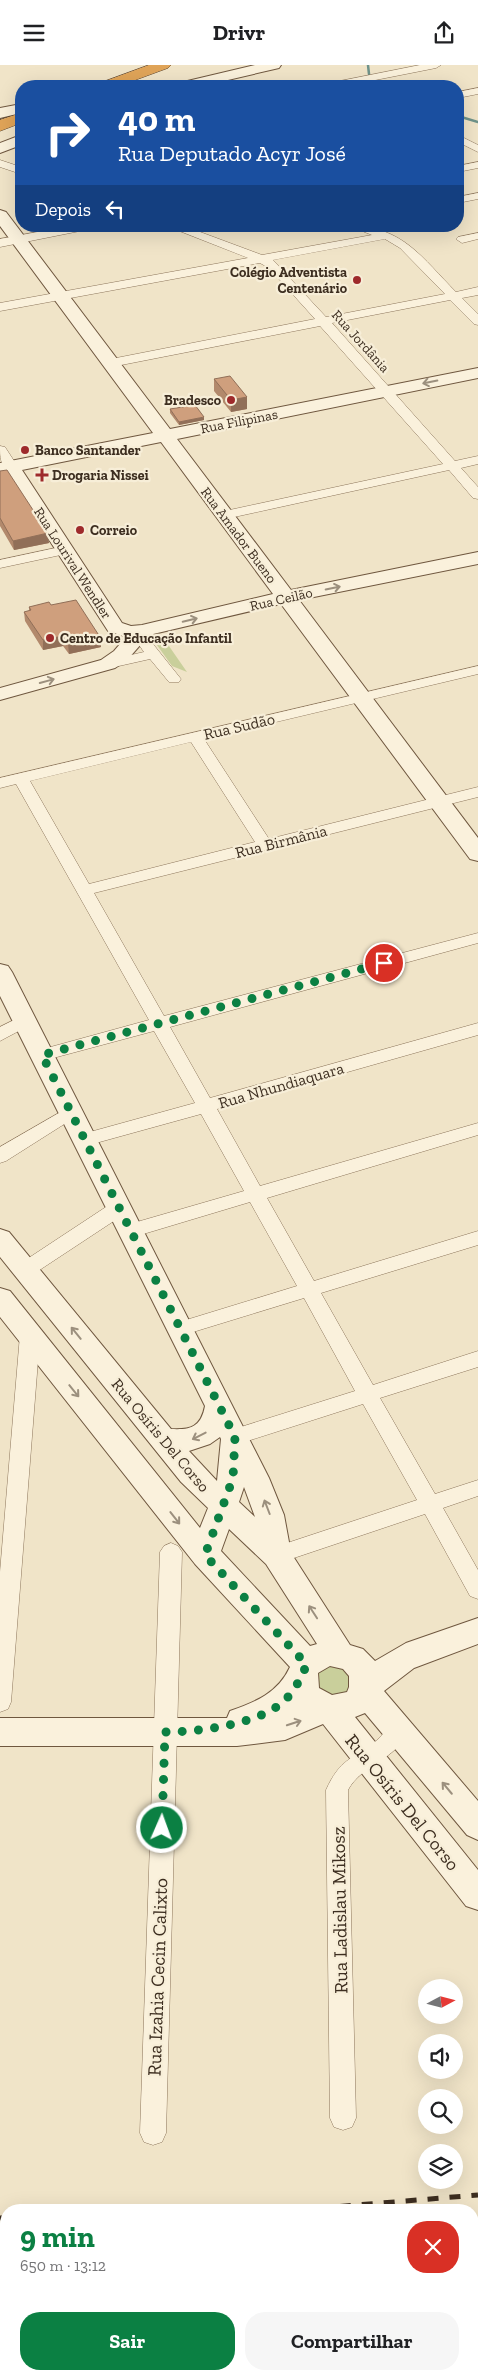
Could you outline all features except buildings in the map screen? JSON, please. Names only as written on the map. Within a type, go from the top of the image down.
[{"type":"highway","points":[[122,80],[163,65]]},
{"type":"highway","points":[[140,80],[181,65]]},
{"type":"highway","points":[[0,126],[15,120]]},
{"type":"highway","points":[[0,133],[15,127]]},
{"type":"street","points":[[210,80],[274,65]]},
{"type":"street","points":[[359,80],[411,67],[436,65]]},
{"type":"street","points":[[464,94],[478,91]]},
{"type":"street","points":[[0,113],[15,110]]},
{"type":"street","points":[[464,141],[478,149]]},
{"type":"street","points":[[0,148],[15,142]]},
{"type":"street","points":[[0,163],[15,169]]},
{"type":"street","points":[[464,168],[478,165]]},
{"type":"street","points":[[464,198],[478,196]]},
{"type":"street","name":"Rua Amador Bueno","points":[[0,215],[478,854]]},
{"type":"street","points":[[0,243],[57,232]]},
{"type":"street","name":"Rua Jordânia","points":[[189,232],[262,259],[273,265],[478,495]]},
{"type":"street","points":[[373,232],[404,246],[478,321]]},
{"type":"street","points":[[0,307],[385,236]]},
{"type":"street","points":[[462,239],[478,236]]},
{"type":"street","points":[[111,363],[478,291]]},
{"type":"street","name":"Rua Filipinas","points":[[5,468],[478,373]]},
{"type":"street","name":"Rua Lourival Wendler","points":[[0,450],[5,468],[65,550],[115,627],[126,631],[142,631]]},
{"type":"street","points":[[225,515],[478,460]]},
{"type":"street","points":[[0,564],[65,550]]},
{"type":"street","name":"Rua Ceilão","points":[[142,631],[286,597],[478,558]]},
{"type":"street","points":[[142,631],[146,645],[174,679]]},
{"type":"street","points":[[98,667],[116,660],[142,631]]},
{"type":"street","points":[[0,694],[153,654]]},
{"type":"street","name":"Rua Sudão","points":[[0,783],[478,670]]},
{"type":"street","points":[[195,737],[265,845]]},
{"type":"street","points":[[21,778],[478,1590]]},
{"type":"street","name":"Rua Birmânia","points":[[84,890],[478,792]]},
{"type":"street","points":[[42,1055],[478,938]]},
{"type":"street","points":[[0,972],[235,1437],[269,1509],[276,1533],[276,1555],[478,1487]]},
{"type":"street","points":[[0,1035],[24,1021]]},
{"type":"street","name":"Rua Nhundiaquara","points":[[85,1140],[478,1029]]},
{"type":"street","points":[[0,1156],[71,1112]]},
{"type":"street","points":[[25,1269],[125,1219],[255,1194],[478,1129]]},
{"type":"street","name":"Rua Osíris Del Corso","points":[[0,1239],[191,1474],[276,1555],[346,1655]]},
{"type":"street","points":[[180,1329],[478,1239]]},
{"type":"street","points":[[0,1298],[30,1335],[40,1367],[305,1672],[306,1695],[320,1706],[329,1708],[347,1707],[361,1697],[377,1676],[404,1657],[478,1631]]},
{"type":"street","points":[[235,1437],[478,1359]]},
{"type":"street","points":[[0,1702],[40,1367]]},
{"type":"street","points":[[162,1439],[176,1442],[190,1441],[203,1436],[215,1423],[219,1406]]},
{"type":"street","points":[[205,1555],[233,1478],[235,1437]]},
{"type":"street","name":"Rua Izahia Cecin Calixto","points":[[152,2133],[180,1732],[171,1552]]},
{"type":"street","points":[[180,1732],[265,1713],[287,1698],[305,1672],[321,1655],[404,1657]]},
{"type":"street","points":[[346,1655],[365,1672],[365,1690],[478,1825]]},
{"type":"street","points":[[0,1732],[263,1730],[303,1720],[329,1708]]},
{"type":"street","name":"Rua Osíris Del Corso","points":[[329,1708],[478,1895]]},
{"type":"street","name":"Rua Ladislau Mikosz","points":[[343,2118],[337,1790],[349,1770],[391,1743],[398,1730]]},
{"type":"green space","points":[[162,636],[187,672],[172,666],[152,638]]},
{"type":"green space","points":[[335,1657],[362,1686],[329,1705],[306,1675]]},
{"type":"waterway","points":[[368,65],[369,74]]},
{"type":"waterway","points":[[464,118],[478,122]]},
{"type":"railway","points":[[369,2204],[478,2195]]},
{"type":"place","name":"Colégio Adventista Centenário","points":[[357,280]]},
{"type":"place","name":"Bradesco","points":[[231,400]]},
{"type":"place","name":"Banco Santander","points":[[25,450]]},
{"type":"place","name":"Drogaria Nissei","points":[[42,475]]},
{"type":"place","name":"Correio","points":[[80,530]]},
{"type":"place","name":"Centro de Educação Infantil","points":[[50,638]]},
{"type":"route","points":[[162,1828],[165,1732],[194,1732],[253,1718],[265,1713],[277,1707],[287,1698],[302,1679],[303,1671],[307,1665],[271,1623],[205,1555],[233,1478],[235,1437],[42,1055],[384,963]]}]
